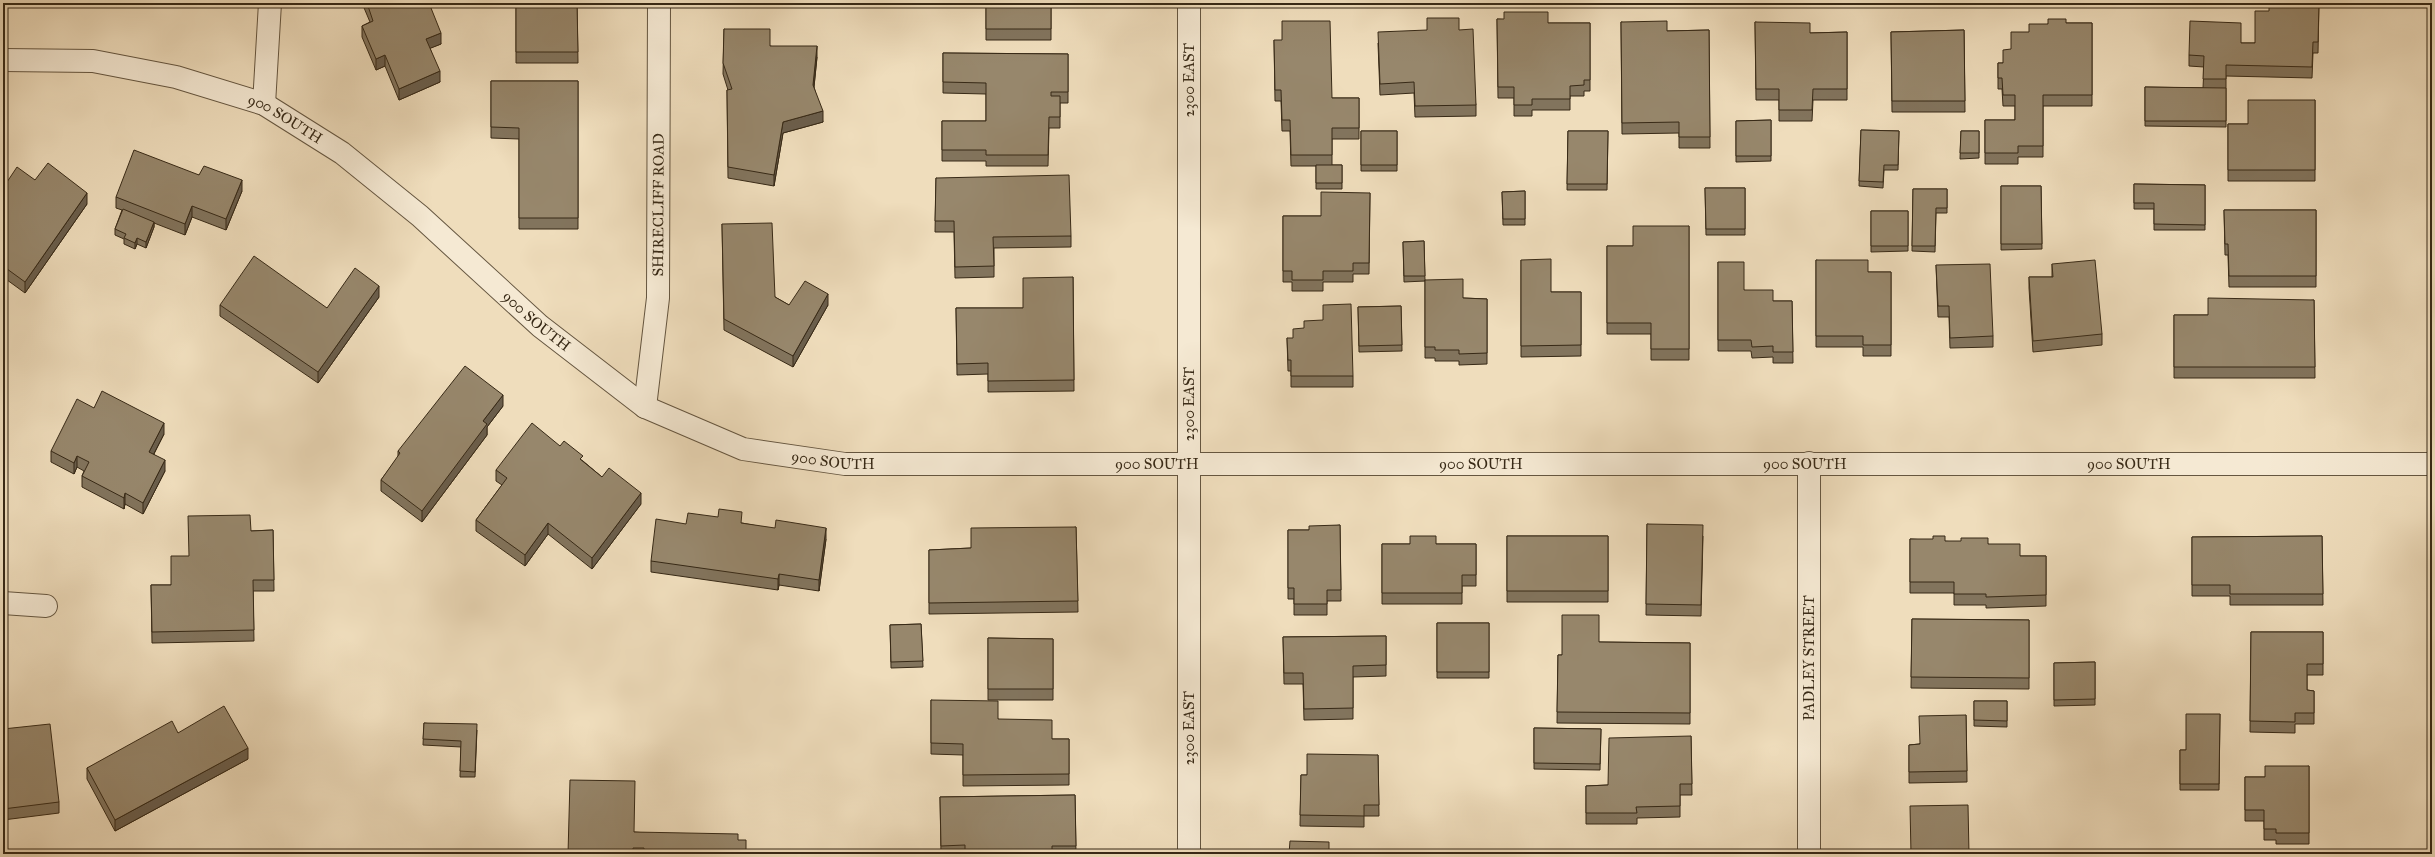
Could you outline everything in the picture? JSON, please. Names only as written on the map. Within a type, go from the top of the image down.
[{"type":"street","points":[[264,104],[270,3]]},
{"type":"street","name":"SHIRECLIFF ROAD","points":[[645,407],[658,298],[659,3]]},
{"type":"street","name":"2300 EAST","points":[[1189,3],[1189,854]]},
{"type":"street","name":"900 SOUTH","points":[[3,60],[93,61],[176,77],[264,104],[342,153],[420,216],[540,326],[645,407],[743,449],[846,464],[2432,464]]},
{"type":"street","name":"PADLEY STREET","points":[[1809,463],[1809,854]]},
{"type":"street","points":[[3,603],[46,606]]},
{"type":"building","points":[[367,3],[429,3],[441,33],[426,39],[440,71],[399,89],[385,55],[376,59],[362,26],[373,21]]},
{"type":"building","points":[[516,3],[577,3],[578,52],[516,52]]},
{"type":"building","points":[[986,3],[1051,3],[1051,29],[986,29]]},
{"type":"building","points":[[2269,3],[2319,3],[2318,42],[2313,42],[2312,67],[2226,65],[2226,79],[2203,79],[2204,56],[2189,55],[2190,21],[2241,23],[2241,43],[2255,43],[2255,11],[2269,11]]},
{"type":"building","points":[[1504,12],[1548,12],[1548,23],[1590,23],[1590,80],[1584,80],[1584,85],[1570,86],[1570,99],[1532,99],[1532,105],[1514,105],[1514,87],[1498,87],[1497,19],[1504,19]]},
{"type":"building","points":[[1427,18],[1459,18],[1459,30],[1473,29],[1476,105],[1415,106],[1414,82],[1380,84],[1378,32],[1427,30]]},
{"type":"building","points":[[2048,19],[2066,19],[2066,23],[2092,23],[2092,95],[2043,95],[2043,146],[2018,146],[2018,153],[1985,153],[1985,120],[2015,120],[2015,95],[2003,95],[2002,78],[1998,78],[1998,63],[2003,63],[2003,50],[2011,49],[2011,32],[2029,32],[2029,24],[2048,24]]},
{"type":"building","points":[[1282,21],[1330,21],[1332,98],[1359,98],[1359,128],[1332,128],[1332,155],[1291,155],[1290,120],[1282,120],[1281,90],[1275,90],[1274,40],[1282,40]]},
{"type":"building","points":[[1667,21],[1667,31],[1709,30],[1710,137],[1679,137],[1679,122],[1622,123],[1621,22]]},
{"type":"building","points":[[1755,22],[1810,23],[1810,33],[1847,32],[1847,89],[1813,89],[1812,110],[1779,110],[1779,89],[1756,89]]},
{"type":"building","points":[[724,29],[770,29],[770,46],[817,46],[813,85],[823,111],[783,122],[774,175],[728,167],[727,90],[732,89],[723,63]]},
{"type":"building","points":[[1964,30],[1965,101],[1892,101],[1891,32]]},
{"type":"building","points":[[943,53],[1068,54],[1068,92],[1051,92],[1051,96],[1060,96],[1060,117],[1049,117],[1048,155],[986,155],[986,150],[942,150],[942,121],[986,121],[986,83],[943,82]]},
{"type":"building","points":[[491,81],[578,81],[578,218],[519,218],[519,128],[491,127]]},
{"type":"building","points":[[2145,87],[2226,88],[2226,121],[2145,121]]},
{"type":"building","points":[[2248,100],[2315,100],[2315,170],[2228,170],[2228,124],[2248,124]]},
{"type":"building","points":[[1771,120],[1771,156],[1736,156],[1736,121]]},
{"type":"building","points":[[1861,130],[1899,131],[1898,165],[1884,165],[1883,182],[1859,181]]},
{"type":"building","points":[[1361,131],[1397,131],[1397,165],[1361,165]]},
{"type":"building","points":[[1568,131],[1608,131],[1607,184],[1567,184]]},
{"type":"building","points":[[1961,131],[1979,131],[1979,153],[1960,153]]},
{"type":"building","points":[[134,150],[199,175],[204,166],[242,180],[226,219],[192,206],[185,224],[116,197]]},
{"type":"building","points":[[48,163],[87,193],[25,282],[3,266],[3,188],[17,167],[35,180]]},
{"type":"building","points":[[1316,165],[1342,165],[1342,183],[1316,183]]},
{"type":"building","points":[[1069,175],[1071,236],[993,237],[994,266],[955,267],[954,221],[935,221],[936,178]]},
{"type":"building","points":[[2134,184],[2205,185],[2205,225],[2154,224],[2154,203],[2134,203]]},
{"type":"building","points":[[2001,186],[2041,186],[2042,244],[2001,244]]},
{"type":"building","points":[[1705,188],[1745,188],[1745,229],[1706,229]]},
{"type":"building","points":[[1913,189],[1947,189],[1947,208],[1936,208],[1935,246],[1912,246]]},
{"type":"building","points":[[1525,191],[1525,219],[1503,219],[1502,192]]},
{"type":"building","points":[[1321,192],[1370,193],[1369,263],[1353,263],[1353,271],[1323,271],[1323,280],[1292,280],[1292,271],[1283,271],[1283,216],[1321,216]]},
{"type":"building","points":[[123,209],[154,222],[146,242],[137,238],[135,243],[124,238],[126,234],[115,229]]},
{"type":"building","points":[[2224,210],[2316,210],[2316,276],[2229,276],[2228,244],[2225,244]]},
{"type":"building","points":[[1871,211],[1908,211],[1908,246],[1871,246]]},
{"type":"building","points":[[772,223],[775,297],[789,305],[805,281],[828,294],[793,356],[724,319],[722,224]]},
{"type":"building","points":[[1633,226],[1689,226],[1689,349],[1651,349],[1651,323],[1607,323],[1607,246],[1633,246]]},
{"type":"building","points":[[1424,241],[1425,276],[1404,276],[1403,242]]},
{"type":"building","points":[[254,256],[327,308],[355,268],[379,286],[318,372],[220,305]]},
{"type":"building","points":[[1551,259],[1551,292],[1581,292],[1581,345],[1521,346],[1521,260]]},
{"type":"building","points":[[1816,260],[1868,260],[1868,272],[1891,272],[1891,345],[1863,345],[1863,336],[1816,336]]},
{"type":"building","points":[[2095,260],[2102,334],[2033,341],[2029,277],[2053,277],[2052,264]]},
{"type":"building","points":[[1718,262],[1744,262],[1744,290],[1773,290],[1773,301],[1792,301],[1793,352],[1773,352],[1773,346],[1752,347],[1751,340],[1718,340]]},
{"type":"building","points":[[1990,264],[1993,336],[1950,338],[1949,306],[1938,306],[1936,265]]},
{"type":"building","points":[[1073,277],[1074,380],[988,381],[988,363],[957,364],[956,308],[1023,308],[1023,278]]},
{"type":"building","points":[[1463,279],[1463,298],[1487,299],[1487,353],[1459,354],[1459,350],[1435,350],[1435,347],[1425,347],[1425,280]]},
{"type":"building","points":[[2208,298],[2314,300],[2315,367],[2174,367],[2174,315],[2208,315]]},
{"type":"building","points":[[1351,304],[1353,376],[1291,376],[1291,360],[1288,360],[1287,338],[1293,338],[1293,329],[1304,328],[1304,321],[1323,320],[1323,305]]},
{"type":"building","points":[[1401,306],[1402,345],[1359,346],[1358,307]]},
{"type":"building","points":[[465,366],[503,395],[483,421],[487,424],[422,511],[381,480],[400,453],[398,451]]},
{"type":"building","points":[[102,391],[164,423],[149,452],[165,460],[143,503],[125,493],[124,498],[82,476],[89,462],[77,456],[74,463],[51,451],[77,399],[94,408]]},
{"type":"building","points":[[532,423],[560,446],[564,441],[583,456],[580,459],[602,477],[609,468],[641,493],[592,558],[548,523],[525,555],[476,520],[507,478],[496,470]]},
{"type":"building","points":[[719,509],[742,512],[741,523],[775,528],[776,520],[826,528],[819,580],[779,574],[778,579],[651,561],[656,519],[686,524],[688,513],[718,517]]},
{"type":"building","points":[[250,515],[251,531],[273,530],[274,580],[253,580],[254,630],[152,632],[151,585],[171,585],[171,556],[189,556],[188,516]]},
{"type":"building","points":[[1647,524],[1703,525],[1701,605],[1646,604]]},
{"type":"building","points":[[1340,525],[1341,590],[1327,590],[1327,604],[1294,604],[1294,588],[1288,588],[1288,530],[1309,530],[1309,526]]},
{"type":"building","points":[[1076,527],[1078,601],[929,603],[929,550],[971,548],[971,528]]},
{"type":"building","points":[[1410,536],[1436,536],[1436,544],[1476,544],[1476,575],[1462,575],[1462,593],[1382,593],[1382,544],[1410,544]]},
{"type":"building","points":[[1507,536],[1608,536],[1608,591],[1507,591]]},
{"type":"building","points":[[1933,536],[1945,536],[1945,541],[1961,541],[1961,538],[1988,538],[1988,544],[2020,544],[2020,556],[2046,556],[2046,595],[1986,597],[1986,594],[1954,594],[1954,582],[1910,582],[1910,539],[1933,539]]},
{"type":"building","points":[[2322,536],[2323,594],[2230,594],[2230,585],[2192,585],[2192,537]]},
{"type":"building","points":[[1562,615],[1599,615],[1599,642],[1690,643],[1690,713],[1557,712],[1558,655],[1562,655]]},
{"type":"building","points":[[1912,619],[2029,620],[2029,678],[1911,677]]},
{"type":"building","points":[[1437,623],[1489,623],[1489,672],[1437,672]]},
{"type":"building","points":[[921,624],[923,661],[891,662],[890,625]]},
{"type":"building","points":[[2251,632],[2323,632],[2323,664],[2307,664],[2307,690],[2314,691],[2314,713],[2295,713],[2295,722],[2250,721]]},
{"type":"building","points":[[1386,636],[1386,665],[1353,666],[1353,708],[1304,709],[1303,673],[1284,673],[1283,637]]},
{"type":"building","points":[[988,638],[1053,639],[1053,689],[988,689]]},
{"type":"building","points":[[2095,662],[2095,699],[2054,700],[2054,663]]},
{"type":"building","points":[[931,700],[998,701],[998,719],[1052,720],[1052,739],[1069,739],[1069,774],[963,775],[963,744],[931,743]]},
{"type":"building","points":[[1974,701],[2007,701],[2007,721],[1974,720]]},
{"type":"building","points":[[224,706],[248,748],[115,820],[87,768],[172,721],[178,733]]},
{"type":"building","points":[[2186,714],[2220,714],[2219,784],[2180,784],[2180,750],[2186,750]]},
{"type":"building","points":[[1966,715],[1967,771],[1909,772],[1909,745],[1920,744],[1919,716]]},
{"type":"building","points":[[424,723],[477,724],[475,772],[460,771],[461,741],[423,739]]},
{"type":"building","points":[[50,724],[59,802],[3,809],[3,729]]},
{"type":"building","points":[[1534,728],[1601,729],[1600,764],[1534,763]]},
{"type":"building","points":[[1691,736],[1692,784],[1680,784],[1680,806],[1636,807],[1637,813],[1586,813],[1586,786],[1608,785],[1609,738]]},
{"type":"building","points":[[1307,754],[1378,755],[1379,805],[1364,805],[1364,816],[1300,815],[1301,775],[1307,775]]},
{"type":"building","points":[[2265,766],[2309,766],[2309,833],[2276,833],[2276,829],[2264,829],[2264,810],[2245,810],[2245,777],[2265,777]]},
{"type":"building","points":[[570,780],[635,781],[634,832],[738,834],[738,840],[746,840],[746,854],[644,854],[644,848],[633,848],[633,854],[568,854]]},
{"type":"building","points":[[1075,795],[1076,846],[1052,846],[1052,854],[965,854],[965,845],[941,846],[940,797]]},
{"type":"building","points":[[1968,805],[1969,854],[1911,854],[1910,806]]},
{"type":"building","points":[[1290,841],[1329,842],[1329,854],[1289,854]]},
{"type":"building","points":[[2147,850],[2193,851],[2193,854],[2147,854]]}]
